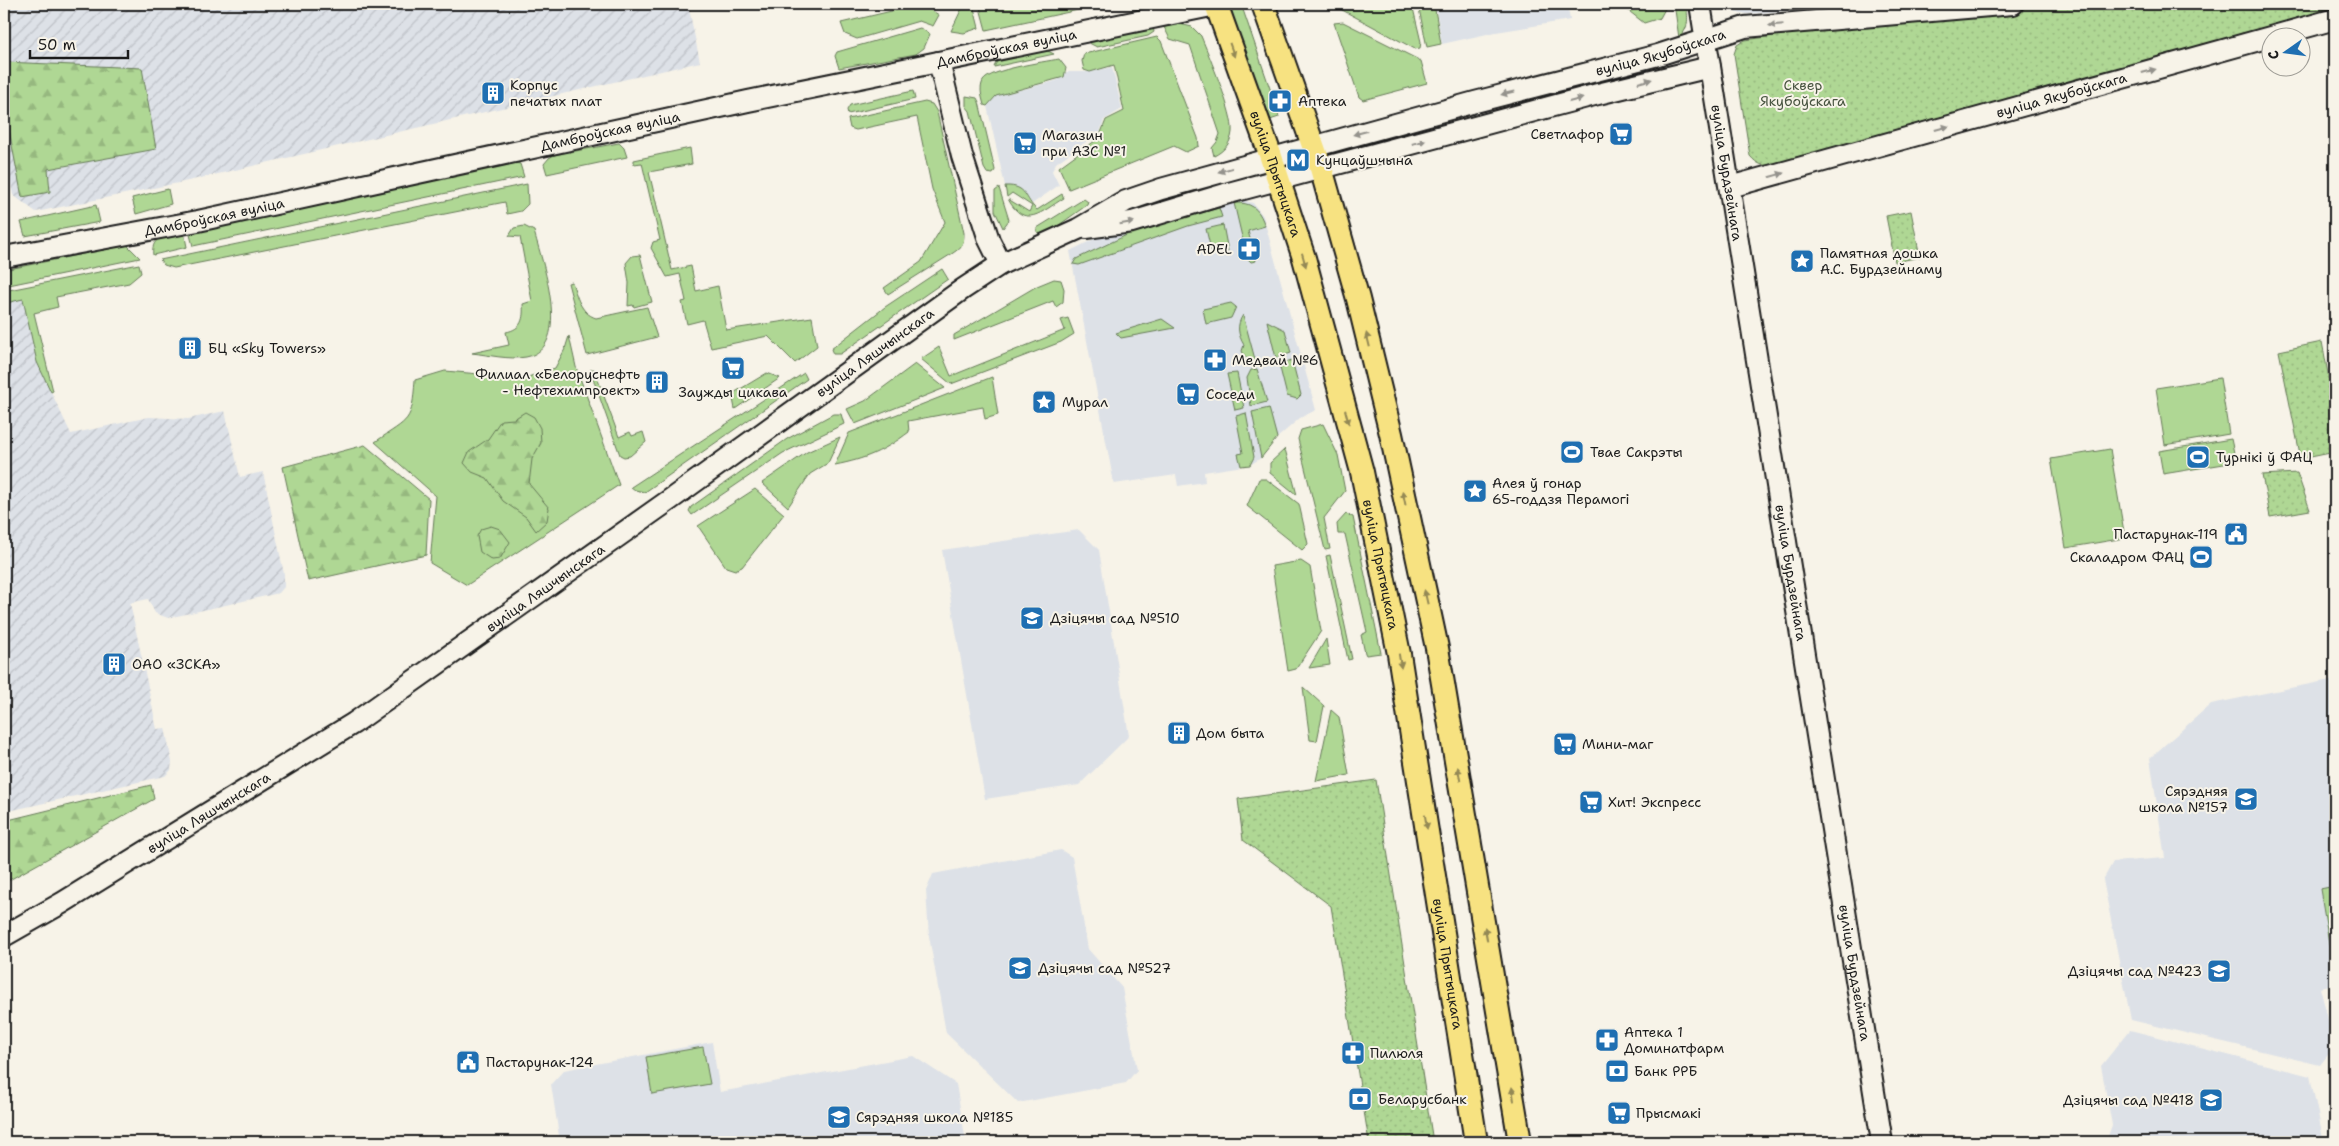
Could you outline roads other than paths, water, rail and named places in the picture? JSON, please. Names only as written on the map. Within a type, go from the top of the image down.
[{"type":"main road","name":"Дамброўская вуліца","points":[[4,257],[198,221],[748,101],[1216,4]]},
{"type":"main road","name":"вуліца Прытыцкага","points":[[1216,4],[1279,180],[1304,258],[1362,472],[1399,654],[1476,1142]]},
{"type":"main road","points":[[1263,4],[1321,168],[1358,299],[1387,415],[1437,648],[1520,1142]]},
{"type":"main road","name":"вуліца Бурдзейнага","points":[[1700,4],[1882,1142]]},
{"type":"main road","name":"вуліца Якубоўскага","points":[[1314,146],[1658,55],[1745,27],[2013,4]]},
{"type":"main road","name":"вуліца Якубоўскага","points":[[1730,187],[2335,19]]},
{"type":"main road","points":[[938,62],[962,156],[988,240],[1001,264]]},
{"type":"main road","name":"вуліца Якубоўскага","points":[[1321,168],[1653,79],[1710,67]]},
{"type":"main road","name":"вуліца Ляшчынскага","points":[[4,936],[62,903],[354,723],[671,499],[963,289],[1001,264],[1078,230],[1126,201],[1271,157],[1314,146]]},
{"type":"main road","name":"вуліца Ляшчынскага","points":[[1078,230],[1132,222],[1321,168]]},
{"type":"place","name":"Корпус печатых плат","points":[[493,93]]},
{"type":"place","name":"Аптека","points":[[1280,101]]},
{"type":"place","name":"Светлафор","points":[[1621,134]]},
{"type":"place","name":"Магазин при АЗС №1","points":[[1025,143]]},
{"type":"place","name":"Кунцаўшчына","points":[[1298,160]]},
{"type":"place","name":"ADEL","points":[[1249,249]]},
{"type":"place","name":"Памятная дошка А.С. Бурдзейнаму","points":[[1802,261]]},
{"type":"place","name":"БЦ «Sky Towers»","points":[[190,348]]},
{"type":"place","name":"Медвай №6","points":[[1215,360]]},
{"type":"place","name":"Заужды цикава","points":[[733,368]]},
{"type":"place","name":"Филиал «Белоруснефть - Нефтехимпроект»","points":[[657,382]]},
{"type":"place","name":"Соседи","points":[[1188,394]]},
{"type":"place","name":"Мурал","points":[[1044,402]]},
{"type":"place","name":"Твае Сакрэты","points":[[1572,452]]},
{"type":"place","name":"Турнікі ў ФАЦ","points":[[2198,457]]},
{"type":"place","name":"Алея ў гонар 65-годдзя Перамогі","points":[[1475,491]]},
{"type":"place","name":"Пастарунак-119","points":[[2236,534]]},
{"type":"place","name":"Скаладром ФАЦ","points":[[2201,557]]},
{"type":"place","name":"Дзіцячы сад №510","points":[[1032,618]]},
{"type":"place","name":"ОАО «ЗСКА»","points":[[114,664]]},
{"type":"place","name":"Дом быта","points":[[1179,733]]},
{"type":"place","name":"Мини-маг","points":[[1565,744]]},
{"type":"place","name":"Сярэдняя школа №157","points":[[2246,799]]},
{"type":"place","name":"Хит! Экспресс","points":[[1591,802]]},
{"type":"place","name":"Дзіцячы сад №527","points":[[1020,968]]},
{"type":"place","name":"Дзіцячы сад №423","points":[[2219,971]]},
{"type":"place","name":"Аптека 1 Доминатфарм","points":[[1607,1040]]},
{"type":"place","name":"Пилюля","points":[[1353,1053]]},
{"type":"place","name":"Пастарунак-124","points":[[468,1062]]},
{"type":"place","name":"Банк РРБ","points":[[1617,1071]]},
{"type":"place","name":"Беларусбанк","points":[[1360,1099]]},
{"type":"place","name":"Дзіцячы сад №418","points":[[2211,1100]]},
{"type":"place","name":"Прысмакі","points":[[1619,1113]]},
{"type":"place","name":"Сярэдняя школа №185","points":[[839,1117]]},
{"type":"park label","name":"Сквер Якубоўскага","points":[[1803,94]]}]
